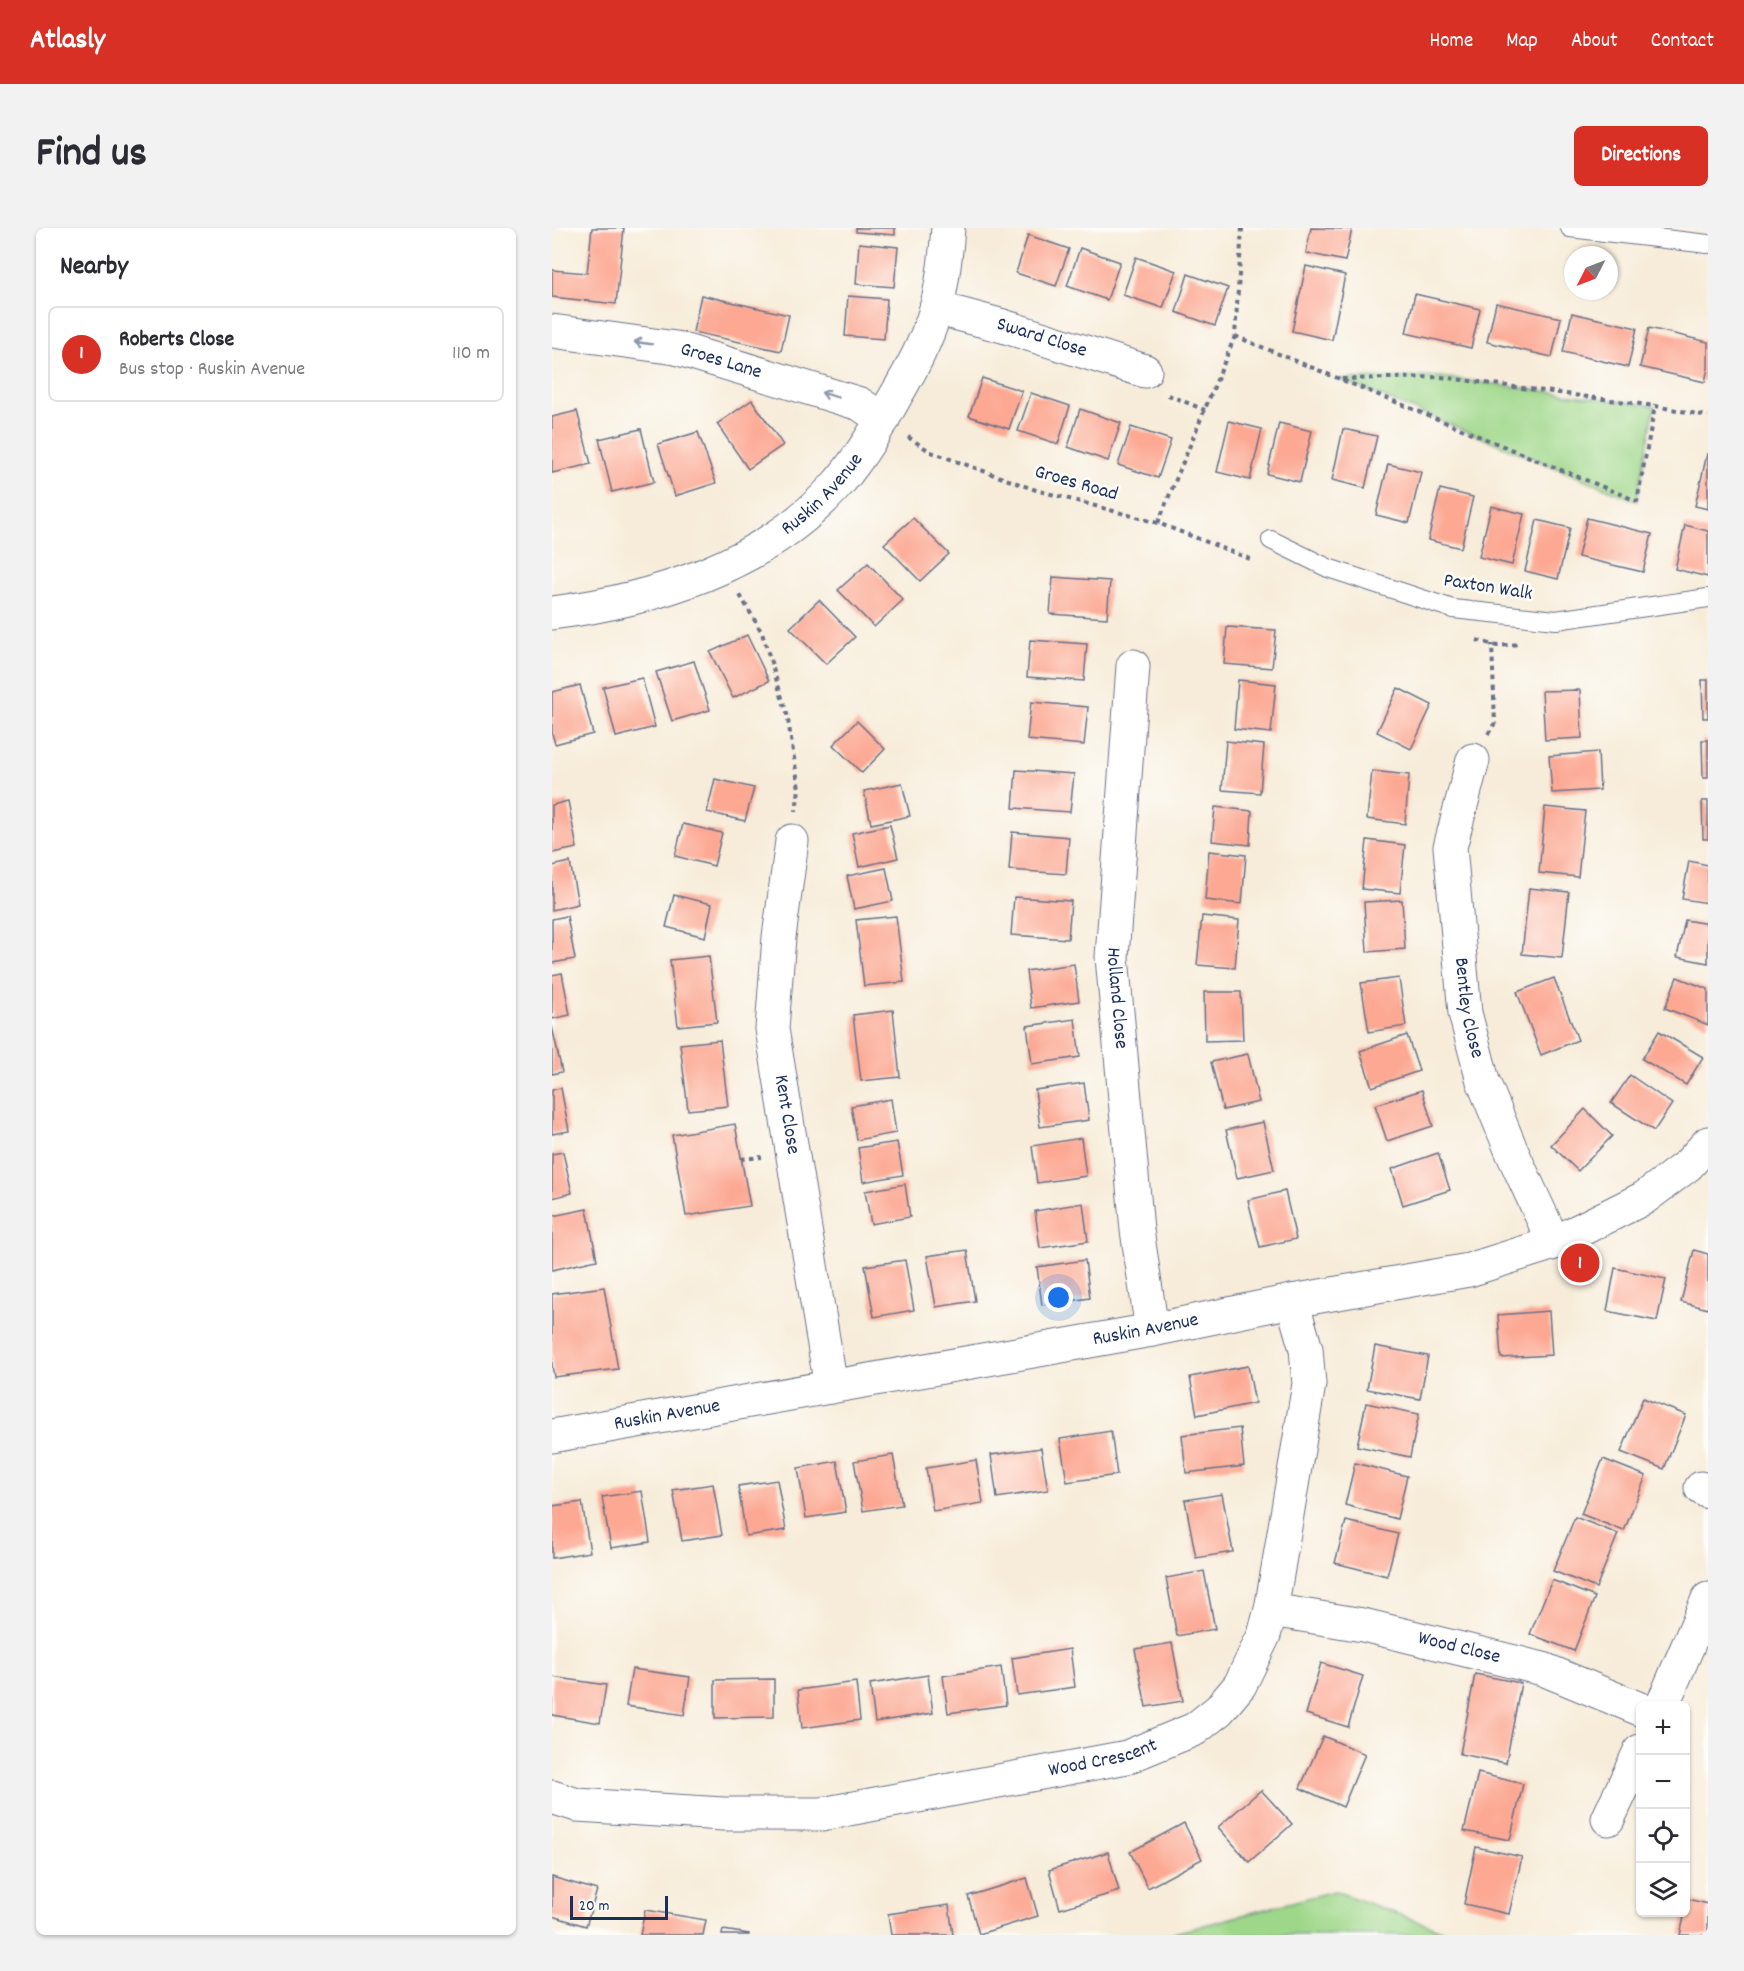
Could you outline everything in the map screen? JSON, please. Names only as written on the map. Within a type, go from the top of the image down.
[{"type":"street","name":"Ruskin Avenue","points":[[552,613],[653,593],[702,576],[754,551],[805,517],[834,489],[883,420],[915,362],[936,308],[947,247],[948,228]]},
{"type":"street","name":"Sward Close","points":[[936,308],[1145,370]]},
{"type":"street","name":"Groes Lane","points":[[552,331],[676,348],[860,405],[883,420]]},
{"type":"street","name":"Holland Close","points":[[1133,666],[1112,957],[1137,1230],[1152,1330]]},
{"type":"street","name":"Bentley Close","points":[[1473,760],[1450,848],[1465,1013],[1483,1081],[1512,1152],[1554,1243]]},
{"type":"street","name":"Kent Close","points":[[792,841],[778,937],[772,1029],[831,1387]]},
{"type":"street","name":"Ruskin Avenue","points":[[552,1436],[1152,1330],[1292,1301],[1469,1270],[1554,1243],[1644,1198],[1701,1164]]},
{"type":"street","name":"Wood Crescent","points":[[552,1797],[577,1805],[701,1813],[822,1814],[1127,1757],[1195,1729],[1220,1710],[1240,1685],[1264,1635],[1270,1610],[1309,1384],[1306,1349],[1292,1301]]},
{"type":"street","points":[[1664,1701],[1708,1599]]},
{"type":"street","name":"Wood Close","points":[[1270,1610],[1363,1625],[1544,1669],[1636,1707]]},
{"type":"street","points":[[1608,1819],[1639,1755]]},
{"type":"lane","points":[[1570,228],[1708,244]]},
{"type":"lane","name":"Paxton Walk","points":[[1271,540],[1328,568],[1453,609],[1556,620],[1708,598]]},
{"type":"path","points":[[1158,523],[1235,336],[1242,228]]},
{"type":"path","points":[[1235,336],[1637,501],[1654,406]]},
{"type":"path","points":[[1339,379],[1441,377],[1654,406],[1708,416]]},
{"type":"path","name":"Groes Road","points":[[883,420],[931,452],[1036,490],[1158,523],[1256,561]]},
{"type":"path","points":[[723,566],[762,633],[787,714],[799,789],[792,841]]},
{"type":"path","points":[[1473,760],[1495,723],[1492,644]]},
{"type":"green space","points":[[1441,377],[1655,406],[1637,501],[1339,379]]},
{"type":"green space","points":[[1334,1891],[1455,1935],[1167,1935]]},
{"type":"building","points":[[592,228],[624,228],[616,304],[552,297],[552,270],[587,273]]},
{"type":"building","points":[[856,228],[895,228],[895,235],[856,232]]},
{"type":"building","points":[[1311,228],[1352,229],[1345,261],[1306,253]]},
{"type":"building","points":[[1028,235],[1069,249],[1056,286],[1016,273]]},
{"type":"building","points":[[859,243],[898,247],[894,287],[856,284]]},
{"type":"building","points":[[1080,248],[1120,262],[1107,300],[1067,286]]},
{"type":"building","points":[[1136,257],[1176,271],[1163,308],[1123,295]]},
{"type":"building","points":[[1306,266],[1345,275],[1332,340],[1292,331]]},
{"type":"building","points":[[1188,274],[1228,288],[1215,326],[1176,312]]},
{"type":"building","points":[[1415,294],[1480,309],[1471,348],[1406,333]]},
{"type":"building","points":[[701,295],[789,315],[781,351],[693,332]]},
{"type":"building","points":[[848,296],[887,299],[884,339],[845,336]]},
{"type":"building","points":[[1496,303],[1561,318],[1552,357],[1487,342]]},
{"type":"building","points":[[1572,313],[1637,328],[1628,367],[1563,352]]},
{"type":"building","points":[[1649,328],[1708,342],[1708,368],[1705,382],[1640,367]]},
{"type":"building","points":[[982,378],[1022,391],[1009,429],[969,416]]},
{"type":"building","points":[[1031,393],[1070,406],[1058,444],[1018,431]]},
{"type":"building","points":[[752,400],[783,445],[748,469],[717,424]]},
{"type":"building","points":[[1080,409],[1121,423],[1108,461],[1068,447]]},
{"type":"building","points":[[577,411],[591,464],[552,473],[552,417]]},
{"type":"building","points":[[1229,421],[1262,429],[1250,480],[1217,472]]},
{"type":"building","points":[[1279,423],[1312,431],[1300,482],[1267,474]]},
{"type":"building","points":[[1131,427],[1171,440],[1158,478],[1118,465]]},
{"type":"building","points":[[641,429],[654,482],[612,492],[599,439]]},
{"type":"building","points":[[1343,429],[1377,436],[1365,488],[1332,480]]},
{"type":"building","points":[[698,432],[716,483],[675,496],[658,444]]},
{"type":"building","points":[[1708,454],[1708,509],[1695,506]]},
{"type":"building","points":[[1388,464],[1421,472],[1409,523],[1376,515]]},
{"type":"building","points":[[1440,489],[1473,497],[1461,548],[1428,540]]},
{"type":"building","points":[[1491,506],[1524,514],[1512,565],[1479,557]]},
{"type":"building","points":[[913,518],[949,554],[920,581],[884,544]]},
{"type":"building","points":[[1587,518],[1652,534],[1643,572],[1578,557]]},
{"type":"building","points":[[1537,520],[1570,528],[1558,579],[1525,571]]},
{"type":"building","points":[[1685,525],[1708,531],[1708,577],[1675,569]]},
{"type":"building","points":[[868,563],[903,600],[874,627],[838,590]]},
{"type":"building","points":[[1053,577],[1110,581],[1107,618],[1050,614]]},
{"type":"building","points":[[819,600],[855,637],[826,664],[790,628]]},
{"type":"building","points":[[1227,627],[1276,630],[1272,668],[1224,664]]},
{"type":"building","points":[[747,635],[769,681],[733,698],[710,652]]},
{"type":"building","points":[[1030,640],[1087,644],[1084,681],[1027,677]]},
{"type":"building","points":[[694,661],[710,710],[672,721],[656,672]]},
{"type":"building","points":[[642,678],[655,727],[616,737],[603,687]]},
{"type":"building","points":[[1238,680],[1276,684],[1271,733],[1234,729]]},
{"type":"building","points":[[1702,680],[1708,680],[1708,718],[1703,718]]},
{"type":"building","points":[[580,685],[593,734],[555,744],[552,733],[552,692]]},
{"type":"building","points":[[1398,688],[1432,705],[1411,749],[1377,732]]},
{"type":"building","points":[[1580,690],[1582,738],[1545,740],[1542,691]]},
{"type":"building","points":[[1031,702],[1088,707],[1084,745],[1027,740]]},
{"type":"building","points":[[857,721],[885,749],[862,773],[833,745]]},
{"type":"building","points":[[1702,740],[1708,740],[1708,778],[1703,778]]},
{"type":"building","points":[[1226,741],[1264,745],[1260,793],[1222,790]]},
{"type":"building","points":[[1598,752],[1600,790],[1552,793],[1549,756]]},
{"type":"building","points":[[1016,770],[1074,774],[1070,812],[1013,808]]},
{"type":"building","points":[[1372,771],[1409,775],[1405,824],[1367,819]]},
{"type":"building","points":[[715,779],[754,788],[745,821],[707,812]]},
{"type":"building","points":[[902,783],[910,816],[871,824],[864,791]]},
{"type":"building","points":[[568,801],[577,848],[552,853],[552,805]]},
{"type":"building","points":[[1702,801],[1708,801],[1708,839],[1703,839]]},
{"type":"building","points":[[1215,807],[1252,811],[1250,845],[1212,841]]},
{"type":"building","points":[[1545,807],[1585,811],[1578,877],[1539,873]]},
{"type":"building","points":[[683,824],[722,833],[714,866],[675,856]]},
{"type":"building","points":[[890,825],[898,858],[859,867],[852,833]]},
{"type":"building","points":[[1012,832],[1069,837],[1066,874],[1009,870]]},
{"type":"building","points":[[1367,840],[1405,845],[1400,893],[1362,889]]},
{"type":"building","points":[[1209,851],[1246,855],[1242,904],[1205,900]]},
{"type":"building","points":[[1689,861],[1708,865],[1708,903],[1682,899]]},
{"type":"building","points":[[570,862],[578,904],[552,910],[552,866]]},
{"type":"building","points":[[886,868],[893,901],[854,909],[847,876]]},
{"type":"building","points":[[1529,888],[1569,892],[1562,958],[1522,954]]},
{"type":"building","points":[[674,895],[712,904],[705,937],[666,927]]},
{"type":"building","points":[[1014,897],[1071,901],[1068,939],[1011,935]]},
{"type":"building","points":[[1402,900],[1405,949],[1367,952],[1364,902]]},
{"type":"building","points":[[567,916],[575,959],[552,963],[552,919]]},
{"type":"building","points":[[896,916],[904,982],[864,986],[856,920]]},
{"type":"building","points":[[1202,916],[1239,920],[1235,968],[1197,965]]},
{"type":"building","points":[[1685,920],[1708,924],[1708,963],[1677,957]]},
{"type":"building","points":[[709,956],[717,1022],[678,1026],[670,960]]},
{"type":"building","points":[[1074,964],[1079,1001],[1031,1008],[1026,971]]},
{"type":"building","points":[[562,973],[570,1015],[552,1019],[552,975]]},
{"type":"building","points":[[1677,977],[1708,989],[1708,1025],[1665,1008]]},
{"type":"building","points":[[1399,978],[1406,1026],[1369,1032],[1361,983]]},
{"type":"building","points":[[1554,978],[1578,1040],[1541,1055],[1517,992]]},
{"type":"building","points":[[1204,992],[1241,992],[1243,1040],[1205,1041]]},
{"type":"building","points":[[893,1010],[900,1077],[861,1081],[853,1015]]},
{"type":"building","points":[[1075,1019],[1080,1057],[1032,1064],[1027,1026]]},
{"type":"building","points":[[552,1026],[562,1072],[552,1074]]},
{"type":"building","points":[[1659,1031],[1703,1057],[1686,1085],[1642,1059]]},
{"type":"building","points":[[1407,1035],[1419,1071],[1372,1087],[1360,1051]]},
{"type":"building","points":[[720,1040],[728,1106],[688,1110],[680,1044]]},
{"type":"building","points":[[1248,1054],[1259,1102],[1223,1110],[1211,1062]]},
{"type":"building","points":[[1630,1075],[1672,1104],[1654,1131],[1611,1103]]},
{"type":"building","points":[[1084,1083],[1089,1120],[1040,1127],[1035,1090]]},
{"type":"building","points":[[561,1088],[569,1131],[552,1134],[552,1090]]},
{"type":"building","points":[[1422,1090],[1433,1126],[1387,1141],[1375,1105]]},
{"type":"building","points":[[891,1099],[896,1133],[857,1140],[851,1106]]},
{"type":"building","points":[[1585,1109],[1612,1136],[1578,1171],[1551,1145]]},
{"type":"building","points":[[1263,1122],[1274,1170],[1237,1178],[1226,1130]]},
{"type":"building","points":[[735,1124],[750,1206],[686,1216],[672,1135]]},
{"type":"building","points":[[1081,1138],[1086,1176],[1037,1183],[1032,1146]]},
{"type":"building","points":[[897,1142],[903,1175],[863,1182],[858,1148]]},
{"type":"building","points":[[563,1152],[572,1193],[552,1198],[552,1154]]},
{"type":"building","points":[[1438,1153],[1450,1190],[1403,1205],[1392,1169]]},
{"type":"building","points":[[905,1184],[910,1217],[871,1224],[865,1191]]},
{"type":"building","points":[[1285,1191],[1296,1239],[1260,1247],[1248,1200]]},
{"type":"building","points":[[1083,1203],[1088,1241],[1040,1248],[1035,1211]]},
{"type":"building","points":[[587,1209],[597,1260],[552,1270],[552,1216]]},
{"type":"building","points":[[967,1250],[975,1301],[936,1307],[927,1256]]},
{"type":"building","points":[[1694,1250],[1708,1254],[1708,1309],[1681,1302]]},
{"type":"building","points":[[905,1260],[914,1310],[874,1317],[865,1266]]},
{"type":"building","points":[[1085,1260],[1090,1298],[1042,1305],[1037,1267]]},
{"type":"building","points":[[1615,1268],[1666,1279],[1657,1321],[1607,1311]]},
{"type":"building","points":[[604,1287],[618,1369],[554,1377],[552,1294]]},
{"type":"building","points":[[1549,1311],[1552,1355],[1501,1358],[1498,1315]]},
{"type":"building","points":[[1375,1346],[1428,1356],[1420,1399],[1367,1389]]},
{"type":"building","points":[[1248,1366],[1255,1403],[1197,1415],[1190,1377]]},
{"type":"building","points":[[1643,1398],[1686,1415],[1664,1469],[1621,1452]]},
{"type":"building","points":[[1366,1403],[1419,1414],[1410,1457],[1357,1446]]},
{"type":"building","points":[[1240,1428],[1244,1466],[1186,1473],[1182,1435]]},
{"type":"building","points":[[1111,1431],[1117,1475],[1067,1482],[1060,1439]]},
{"type":"building","points":[[1041,1448],[1048,1490],[997,1498],[991,1455]]},
{"type":"building","points":[[893,1455],[902,1505],[863,1511],[854,1461]]},
{"type":"building","points":[[1603,1459],[1646,1476],[1624,1531],[1581,1514]]},
{"type":"building","points":[[976,1460],[983,1503],[933,1511],[926,1468]]},
{"type":"building","points":[[837,1461],[846,1512],[806,1518],[798,1468]]},
{"type":"building","points":[[1355,1463],[1407,1476],[1397,1519],[1345,1505]]},
{"type":"building","points":[[777,1480],[786,1530],[746,1536],[738,1486]]},
{"type":"building","points":[[713,1484],[722,1535],[682,1541],[673,1490]]},
{"type":"building","points":[[642,1491],[650,1542],[611,1548],[602,1497]]},
{"type":"building","points":[[1222,1494],[1233,1552],[1196,1558],[1185,1500]]},
{"type":"building","points":[[582,1502],[590,1552],[552,1558],[552,1506]]},
{"type":"building","points":[[1575,1517],[1618,1534],[1596,1588],[1553,1571]]},
{"type":"building","points":[[1346,1521],[1398,1534],[1387,1576],[1335,1563]]},
{"type":"building","points":[[1204,1571],[1215,1629],[1177,1636],[1166,1578]]},
{"type":"building","points":[[1552,1580],[1595,1597],[1574,1651],[1530,1634]]},
{"type":"building","points":[[1172,1643],[1183,1701],[1146,1707],[1135,1649]]},
{"type":"building","points":[[1070,1649],[1075,1687],[1017,1695],[1012,1658]]},
{"type":"building","points":[[1321,1663],[1363,1676],[1348,1727],[1306,1714]]},
{"type":"building","points":[[1001,1667],[1006,1705],[948,1713],[943,1676]]},
{"type":"building","points":[[632,1669],[690,1677],[684,1715],[626,1706]]},
{"type":"building","points":[[1475,1674],[1521,1683],[1506,1763],[1460,1754]]},
{"type":"building","points":[[928,1675],[933,1713],[875,1722],[870,1684]]},
{"type":"building","points":[[552,1677],[606,1685],[600,1723],[552,1715]]},
{"type":"building","points":[[774,1679],[774,1717],[715,1718],[715,1680]]},
{"type":"building","points":[[856,1682],[860,1720],[802,1728],[798,1690]]},
{"type":"building","points":[[1323,1736],[1365,1754],[1343,1807],[1300,1788]]},
{"type":"building","points":[[1478,1773],[1523,1784],[1510,1840],[1464,1831]]},
{"type":"building","points":[[1261,1790],[1292,1824],[1249,1862],[1218,1827]]},
{"type":"building","points":[[1184,1823],[1202,1859],[1148,1888],[1130,1852]]},
{"type":"building","points":[[1476,1847],[1522,1857],[1509,1914],[1464,1904]]},
{"type":"building","points":[[1108,1852],[1119,1891],[1060,1909],[1049,1870]]},
{"type":"building","points":[[552,1877],[597,1890],[586,1926],[552,1916]]},
{"type":"building","points":[[1027,1878],[1038,1916],[979,1934],[968,1896]]},
{"type":"building","points":[[1690,1900],[1708,1904],[1708,1935],[1680,1935],[1684,1917],[1690,1917]]},
{"type":"building","points":[[949,1905],[953,1935],[891,1935],[888,1914]]},
{"type":"building","points":[[645,1910],[706,1920],[703,1935],[640,1935]]},
{"type":"building","points":[[723,1930],[749,1934],[749,1935],[722,1935]]},
{"type":"place","name":"Roberts Close","points":[[1580,1263]]}]
